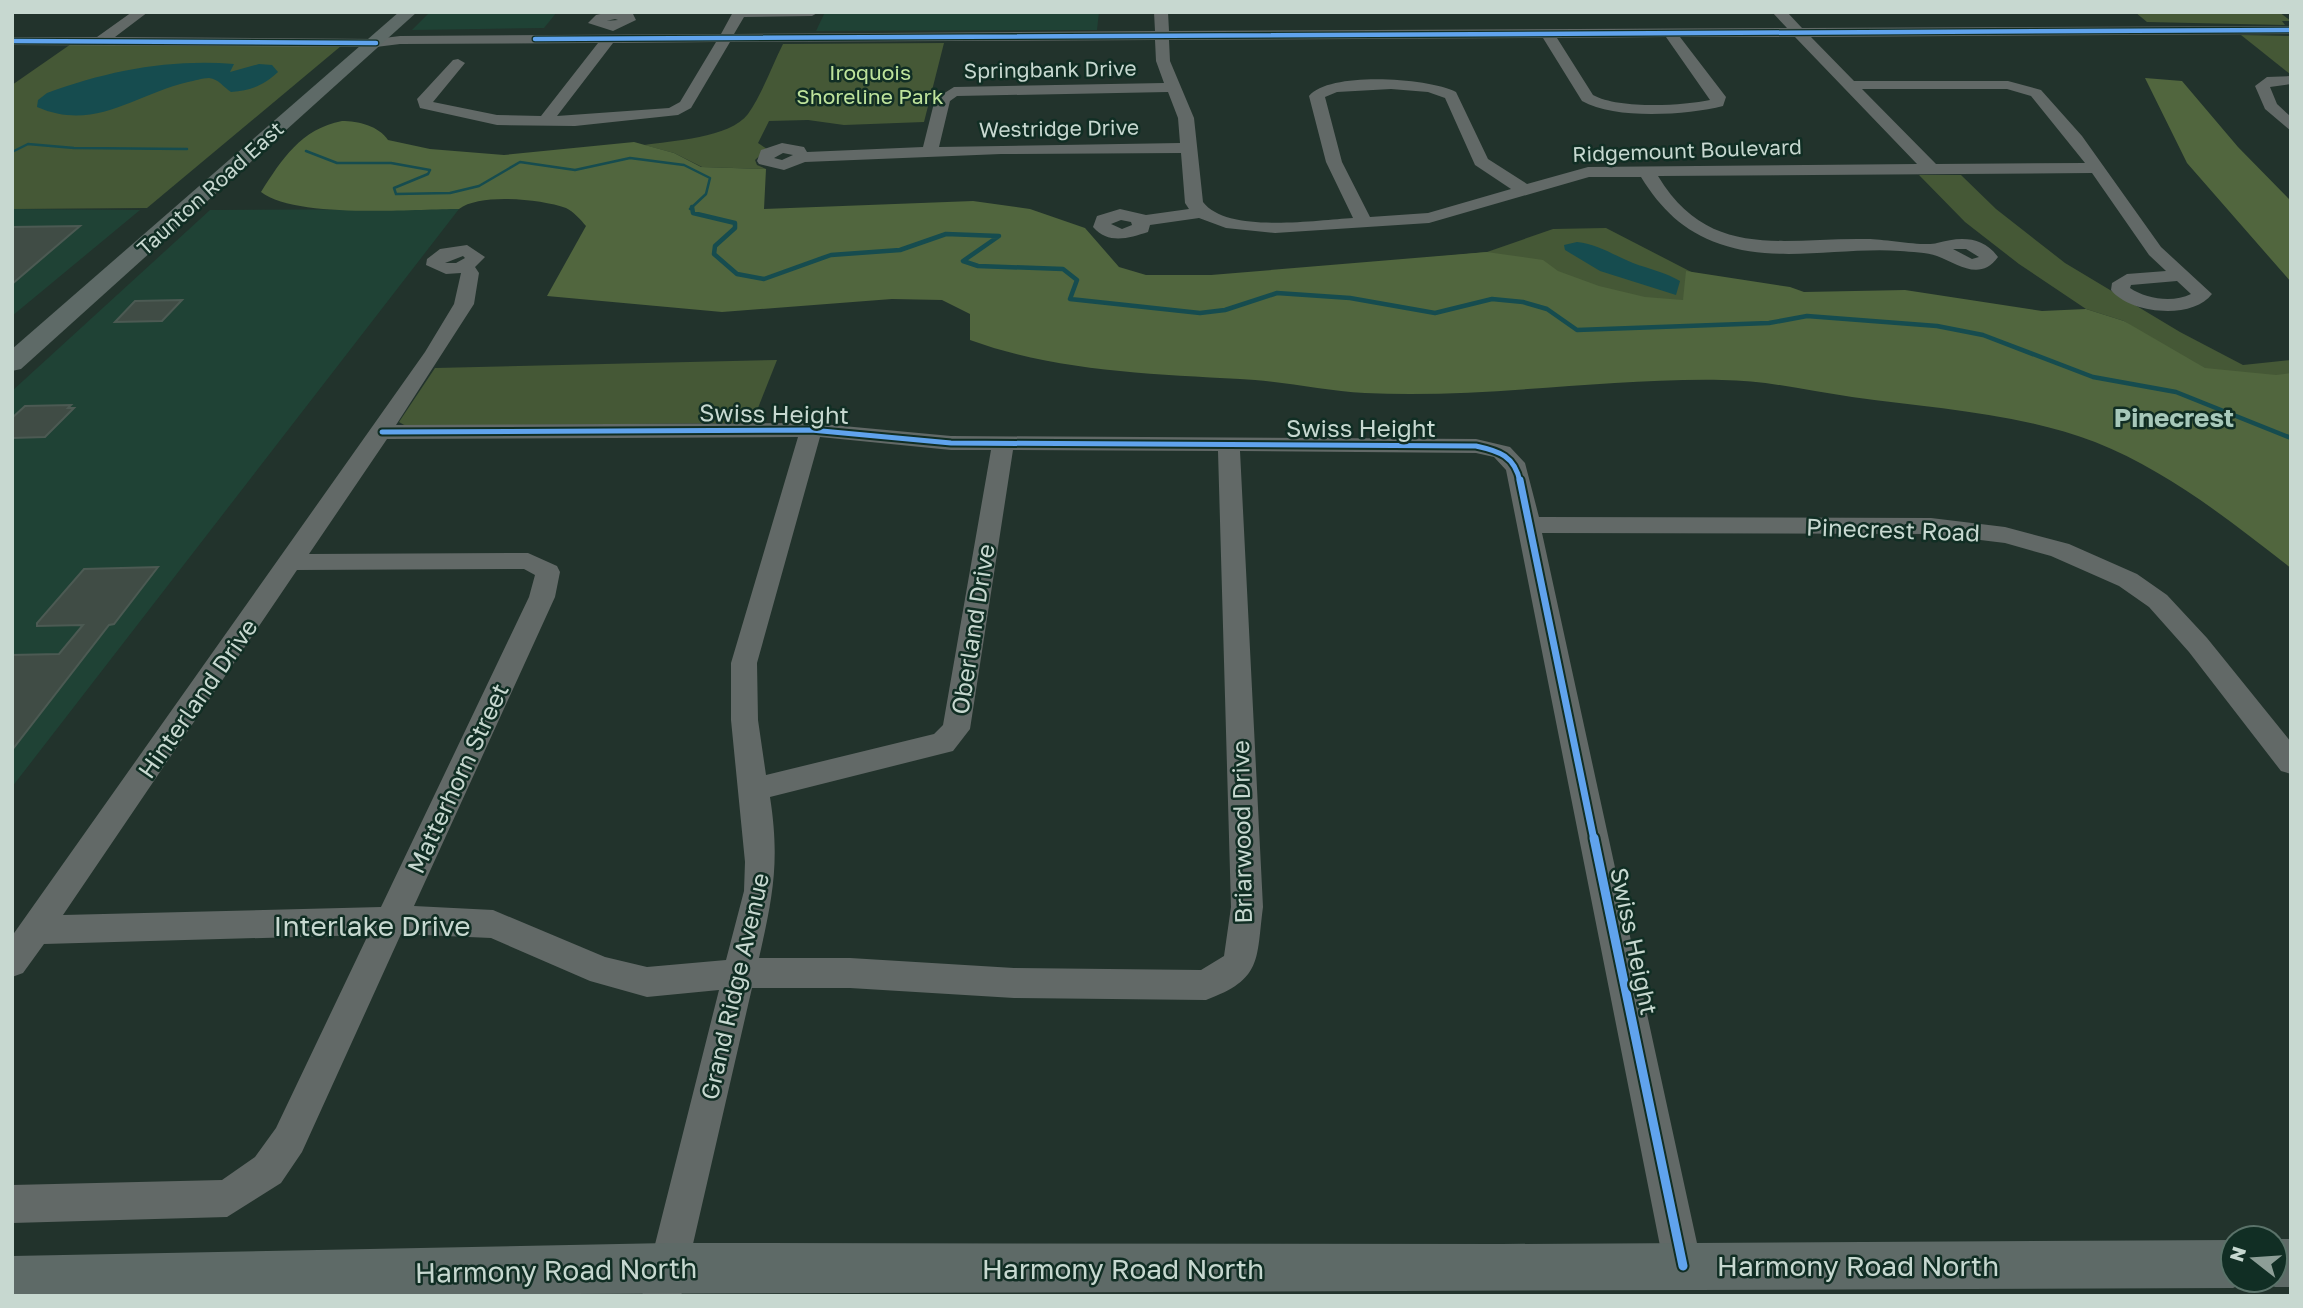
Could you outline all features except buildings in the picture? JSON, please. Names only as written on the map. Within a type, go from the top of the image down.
[{"type":"main road","name":"Taunton Road East","points":[[12,340],[377,40],[392,12]]},
{"type":"main road","name":"Taunton Road East","points":[[12,363],[409,12]]},
{"type":"main road","name":"Harmony Road North","points":[[12,1280],[665,1282],[1683,1266],[2219,1264]]},
{"type":"street","points":[[106,38],[141,12]]},
{"type":"street","points":[[477,57],[458,63],[424,103],[483,119],[545,121],[575,121],[678,110],[686,105],[740,13],[812,12]]},
{"type":"street","points":[[1142,221],[1201,212],[1192,197],[1186,118],[1163,61],[1161,12]]},
{"type":"street","points":[[1779,12],[1931,169]]},
{"type":"street","points":[[12,35],[37,38],[377,40],[2291,30]]},
{"type":"street","points":[[1548,34],[1587,98],[1593,103],[1613,107],[1718,103],[1718,97],[1670,33]]},
{"type":"street","points":[[12,41],[37,38]]},
{"type":"street","points":[[545,121],[608,38]]},
{"type":"street","points":[[2291,80],[2272,80],[2262,86],[2270,106],[2291,126]]},
{"type":"street","points":[[1850,85],[2023,87],[2036,93],[2096,168],[2155,251],[2179,275]]},
{"type":"street","name":"Springbank Drive","points":[[930,152],[942,103],[946,96],[954,92],[1173,86]]},
{"type":"street","points":[[1364,222],[1333,158],[1317,96],[1326,89],[1426,87],[1445,90],[1451,95],[1481,162],[1523,189]]},
{"type":"street","name":"Westridge Drive","points":[[802,157],[1188,148]]},
{"type":"street","name":"Ridgemount Boulevard","points":[[1201,212],[1226,223],[1247,227],[1434,217],[1577,173],[2096,168]]},
{"type":"street","points":[[1646,171],[1669,205],[1682,217],[1745,246],[1764,248],[1890,244],[1943,251]]},
{"type":"street","name":"Hinterland Drive","points":[[12,963],[382,432],[464,304],[470,273],[466,266]]},
{"type":"street","name":"Swiss Height","points":[[382,432],[811,430],[951,443],[1476,446],[1502,452],[1517,468],[1683,1266]]},
{"type":"street","name":"Grand Ridge Avenue","points":[[665,1282],[754,915],[762,867],[743,697],[744,663],[811,430]]},
{"type":"street","name":"Oberland Drive","points":[[755,789],[943,743],[956,729],[1003,444]]},
{"type":"street","name":"Briarwood Drive","points":[[739,973],[850,973],[1014,984],[1206,985],[1239,964],[1247,907],[1229,446]]},
{"type":"street","name":"Pinecrest Road","points":[[1529,525],[1931,526],[2005,535],[2060,550],[2128,580],[2158,601],[2198,645],[2291,763]]},
{"type":"street","name":"Matterhorn Street","points":[[12,1204],[227,1198],[268,1170],[289,1140],[542,597],[548,572],[528,561],[291,562]]},
{"type":"street","name":"Interlake Drive","points":[[35,930],[389,923],[412,920],[493,924],[602,971],[647,982],[739,973]]},
{"type":"shaded area","points":[[430,12],[557,12],[544,28],[412,30]]},
{"type":"shaded area","points":[[825,12],[1099,12],[1097,30],[816,31]]},
{"type":"shaded area","points":[[2145,78],[2182,81],[2238,147],[2291,201],[2291,282],[2187,163]]},
{"type":"shaded area","points":[[342,121],[368,125],[388,140],[430,149],[504,155],[634,142],[674,153],[701,167],[766,169],[764,209],[973,201],[1030,209],[1085,228],[1119,267],[1146,275],[1211,275],[1487,252],[1543,260],[1558,271],[1599,286],[1645,297],[1683,300],[1686,271],[1790,287],[1804,292],[1905,290],[2042,311],[2086,309],[2124,321],[2205,368],[2276,375],[2291,373],[2291,568],[2197,498],[2122,454],[2066,432],[1975,413],[1738,380],[1633,382],[1454,393],[1351,392],[1255,380],[1075,366],[1004,351],[970,340],[970,314],[942,300],[892,299],[722,312],[547,296],[586,226],[566,208],[541,202],[495,199],[469,204],[459,209],[356,211],[300,206],[261,192],[285,157],[304,138]]},
{"type":"shaded area","points":[[12,209],[140,210],[12,316]]},
{"type":"shaded area","points":[[459,209],[12,787],[12,391],[210,210]]},
{"type":"green space","points":[[2135,12],[2279,12],[2291,21],[2282,21],[2285,25],[2147,22]]},
{"type":"green space","points":[[2241,35],[2291,36],[2291,74],[2290,74]]},
{"type":"green space","name":"Iroquois Shoreline Park","points":[[944,43],[924,122],[844,125],[808,120],[769,121],[758,143],[767,149],[755,160],[757,165],[766,169],[702,167],[674,153],[644,145],[699,137],[739,122],[758,98],[783,44]]},
{"type":"green space","points":[[71,44],[341,46],[147,208],[12,209],[12,85]]},
{"type":"green space","points":[[1919,175],[1961,175],[1996,209],[2065,263],[2180,332],[2243,365],[2291,360],[2291,438],[2124,321],[2086,309],[2019,264],[1965,222]]},
{"type":"green space","points":[[1606,228],[1732,293],[1769,323],[1424,258],[1487,252],[1553,229]]},
{"type":"green space","points":[[777,360],[752,423],[406,426],[399,422],[435,368]]},
{"type":"water","points":[[234,64],[230,72],[259,64],[272,65],[278,72],[256,86],[231,92],[218,82],[206,78],[168,88],[96,114],[58,114],[37,107],[38,100],[47,93],[93,78],[162,65]]},
{"type":"water","points":[[1577,242],[1599,247],[1680,281],[1676,295],[1600,271],[1565,250],[1564,245]]},
{"type":"waterway","points":[[12,152],[28,144],[74,148],[187,149]]},
{"type":"waterway","points":[[306,151],[337,163],[391,163],[430,170],[428,174],[394,188],[396,194],[450,193],[479,186],[520,162],[575,170],[630,158],[684,165],[710,178],[706,194],[692,207]]},
{"type":"waterway","points":[[692,207],[693,213],[735,223],[735,228],[715,246],[714,254],[737,274],[764,279],[831,255],[900,250],[946,234],[999,236],[963,261],[978,266],[1063,269],[1077,280],[1070,299],[1200,313],[1225,310],[1277,293],[1350,298],[1435,313],[1492,299],[1523,302],[1547,309],[1577,330],[1769,323],[1807,316],[1937,326],[1983,335],[2093,377],[2176,392],[2291,438]]},
{"type":"cycle path","points":[[535,39],[2291,30]]},
{"type":"cycle path","points":[[12,41],[376,43]]},
{"type":"cycle path","points":[[382,432],[811,430],[951,443],[1476,446],[1502,452],[1517,468],[1683,1266]]},
{"type":"district","name":"Pinecrest","points":[[2174,417]]}]
